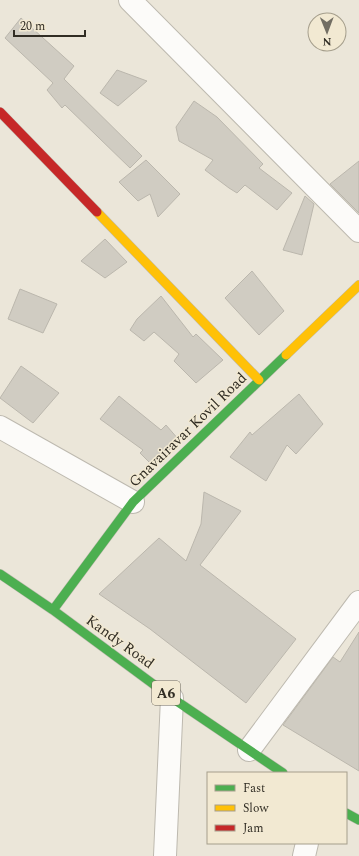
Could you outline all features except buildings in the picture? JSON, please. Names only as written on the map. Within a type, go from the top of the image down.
[{"type":"main road","points":[[0,112],[260,380]]},
{"type":"main road","name":"Gnavairavar Kovil Road","points":[[52,610],[133,502],[359,285]]},
{"type":"main road","name":"Kandy Road","points":[[0,574],[52,610],[172,698],[282,772]]},
{"type":"main road","points":[[347,814],[359,820]]},
{"type":"street","points":[[130,0],[359,231]]},
{"type":"street","points":[[0,427],[133,502]]},
{"type":"street","points":[[249,750],[359,602]]},
{"type":"street","points":[[165,856],[172,698]]},
{"type":"street","points":[[304,856],[307,844]]},
{"type":"traffic: fast","points":[[53,610],[133,502],[286,355]]},
{"type":"traffic: fast","points":[[0,574],[53,610],[172,698],[282,772]]},
{"type":"traffic: fast","points":[[347,814],[359,820]]},
{"type":"traffic: slow","points":[[97,212],[259,380]]},
{"type":"traffic: slow","points":[[286,355],[359,285]]},
{"type":"traffic: jam","points":[[0,112],[97,212]]}]
